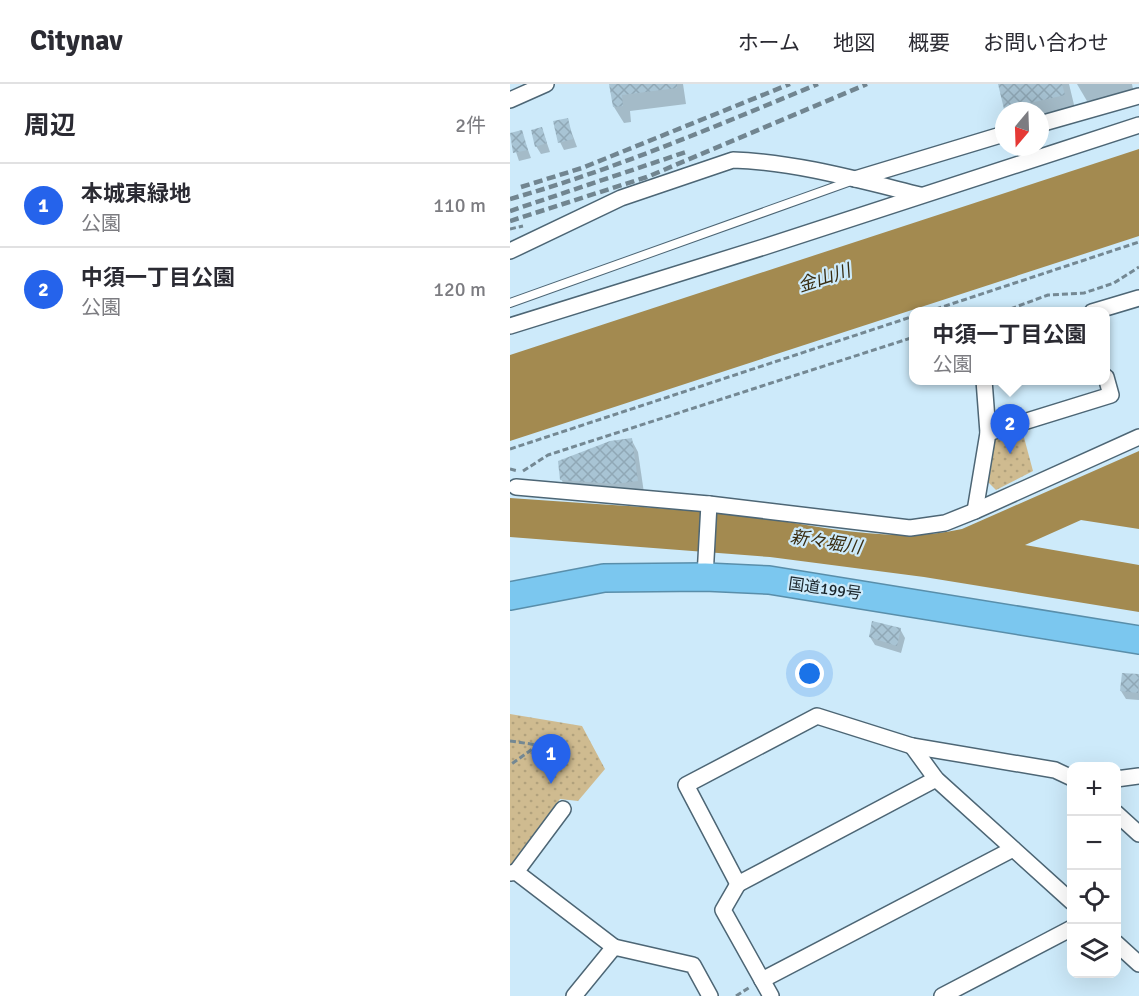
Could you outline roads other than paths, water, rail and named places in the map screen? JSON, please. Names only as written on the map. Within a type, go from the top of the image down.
[{"type":"highway","name":"国道199号","points":[[510,596],[604,578],[705,566],[770,580],[1139,640]]},
{"type":"street","points":[[510,100],[546,84]]},
{"type":"street","points":[[1049,121],[1139,96]]},
{"type":"street","points":[[510,326],[764,248],[1139,125]]},
{"type":"street","points":[[855,179],[995,137]]},
{"type":"street","points":[[510,251],[621,198],[733,160],[752,160],[855,179],[921,195]]},
{"type":"street","points":[[1109,307],[1139,298]]},
{"type":"street","points":[[975,511],[988,433],[984,385]]},
{"type":"street","points":[[988,433],[1112,395],[1109,385]]},
{"type":"street","points":[[516,487],[709,504],[910,528],[945,523],[1139,437]]},
{"type":"street","points":[[705,566],[709,504]]},
{"type":"street","points":[[738,884],[686,785],[817,716],[912,746],[1055,770],[1067,776]]},
{"type":"street","points":[[912,746],[936,779],[1067,898]]},
{"type":"street","points":[[1121,778],[1139,776]]},
{"type":"street","points":[[771,996],[723,910],[738,884],[936,779]]},
{"type":"street","points":[[563,809],[513,872],[614,946],[693,965],[710,996]]},
{"type":"street","points":[[1119,816],[1139,834]]},
{"type":"street","points":[[762,980],[1013,849]]},
{"type":"street","points":[[942,996],[1067,929]]},
{"type":"street","points":[[574,996],[614,946]]},
{"type":"street","points":[[1121,948],[1139,964]]},
{"type":"lane","points":[[510,303],[855,179]]},
{"type":"water","name":"金山川","points":[[1139,149],[1139,236],[921,307],[909,307],[909,311],[510,441],[510,355]]},
{"type":"water","name":"新々堀川","points":[[1139,451],[1139,529],[1081,520],[1025,545],[1139,565],[1139,612],[924,577],[770,557],[510,537],[510,498],[721,513],[872,534],[932,534],[962,529]]},
{"type":"railway","points":[[521,187],[582,168],[790,84]]},
{"type":"railway","points":[[510,199],[627,161],[818,84]]},
{"type":"railway","points":[[510,221],[647,177],[867,84]]},
{"type":"railway","points":[[510,211],[689,151]]},
{"type":"place","name":"中須一丁目公園","points":[[1010,454]]},
{"type":"place","name":"本城東緑地","points":[[551,784]]}]
